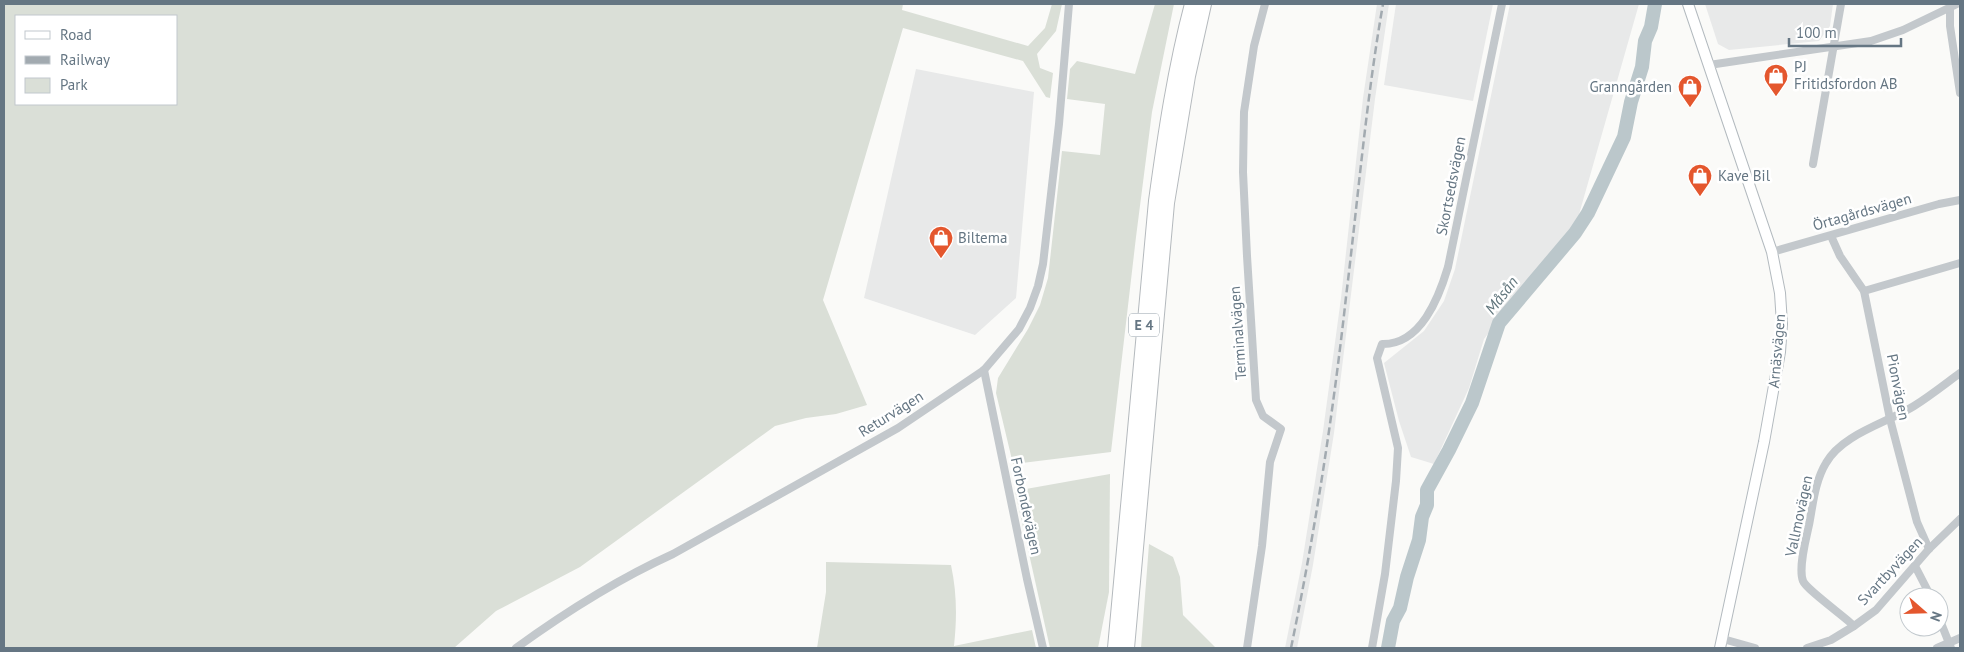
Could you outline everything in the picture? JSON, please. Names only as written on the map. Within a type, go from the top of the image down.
[{"type":"highway","name":"E 4","points":[[1115,648],[1156,201],[1174,83],[1192,4]]},
{"type":"highway","name":"E 4","points":[[1127,648],[1167,203],[1188,76],[1204,4]]},
{"type":"street","name":"Returvägen","points":[[516,648],[572,611],[650,564],[673,554],[898,428],[984,370],[1019,328],[1030,308],[1038,286],[1043,264],[1059,124],[1069,4]]},
{"type":"street","name":"Terminalvägen","points":[[1247,648],[1262,546],[1270,462],[1281,429],[1262,416],[1256,400],[1243,172],[1244,112],[1254,46],[1265,4]]},
{"type":"street","name":"Skortsedsvägen","points":[[1372,648],[1385,574],[1398,448],[1377,358],[1382,344],[1396,342],[1410,334],[1424,321],[1434,308],[1441,291],[1448,267],[1502,4]]},
{"type":"street","name":"Arnäsvägen","points":[[1688,4],[1772,252],[1780,293],[1782,324],[1780,352],[1764,442],[1722,644]]},
{"type":"street","points":[[1813,164],[1841,4]]},
{"type":"street","points":[[1709,65],[1871,41],[1903,30],[1953,5]]},
{"type":"street","points":[[1953,5],[1950,26],[1960,88]]},
{"type":"street","name":"Örtagårdsvägen","points":[[1772,252],[1939,204],[1960,200]]},
{"type":"street","name":"Pionvägen","points":[[1831,236],[1840,256],[1864,291],[1890,419],[1917,522],[1928,548]]},
{"type":"street","points":[[1864,291],[1960,263]]},
{"type":"street","name":"Forbondevägen","points":[[984,370],[1043,648]]},
{"type":"street","name":"Vallmovägen","points":[[1854,626],[1811,591],[1803,582],[1802,573],[1807,533],[1818,480],[1826,462],[1836,449],[1850,439],[1914,406],[1960,373]]},
{"type":"street","name":"Svartbyvägen","points":[[1807,648],[1831,640],[1876,610],[1915,566],[1928,548],[1960,519]]},
{"type":"street","points":[[1915,566],[1926,587]]},
{"type":"street","points":[[1937,648],[1950,645],[1960,638]]},
{"type":"street","points":[[1722,644],[1754,648]]},
{"type":"shaded area","points":[[1377,4],[1389,4],[1375,99],[1334,433],[1313,565],[1297,648],[1285,648],[1302,563],[1323,431],[1341,298],[1363,98]]},
{"type":"shaded area","points":[[1396,4],[1493,4],[1473,101],[1384,85]]},
{"type":"shaded area","points":[[1510,4],[1639,4],[1576,225],[1528,280],[1484,339],[1469,388],[1434,464],[1411,457],[1399,421],[1384,363],[1424,331],[1444,301],[1455,269]]},
{"type":"shaded area","points":[[1705,4],[1833,4],[1830,26],[1819,41],[1729,50],[1718,44]]},
{"type":"shaded area","points":[[916,69],[1034,92],[1016,298],[975,335],[864,298]]},
{"type":"green space","points":[[4,4],[903,4],[902,10],[1028,46],[1045,28],[1052,4],[1062,4],[1056,31],[1037,54],[1040,68],[1053,73],[1050,98],[1046,97],[1023,61],[903,28],[823,300],[867,405],[836,414],[806,418],[775,426],[580,567],[496,611],[454,648],[4,648]]},
{"type":"green space","points":[[1155,4],[1174,4],[1152,112],[1111,452],[1013,464],[996,393],[998,378],[1028,329],[1040,305],[1048,278],[1062,151],[1100,155],[1105,104],[1067,99],[1070,69],[1077,61],[1135,74]]},
{"type":"green space","points":[[1110,474],[1109,592],[1098,648],[1050,648],[1015,491]]},
{"type":"green space","points":[[1149,544],[1173,557],[1180,577],[1183,615],[1216,648],[1141,648]]},
{"type":"green space","points":[[826,562],[951,565],[956,606],[954,646],[1032,630],[1036,648],[817,648],[826,592]]},
{"type":"waterway","name":"Måsån","points":[[1388,648],[1393,621],[1400,608],[1407,577],[1419,540],[1422,517],[1427,505],[1427,490],[1472,403],[1499,323],[1575,233],[1588,213],[1624,137],[1631,102],[1642,67],[1645,41],[1651,27],[1655,4]]},
{"type":"railway","points":[[1291,648],[1316,517],[1329,429],[1367,113],[1383,4]]},
{"type":"place","name":"PJ Fritidsfordon AB","points":[[1776,97]]},
{"type":"place","name":"Granngården","points":[[1690,108]]},
{"type":"place","name":"Kave Bil","points":[[1700,197]]},
{"type":"place","name":"Biltema","points":[[941,259]]}]
